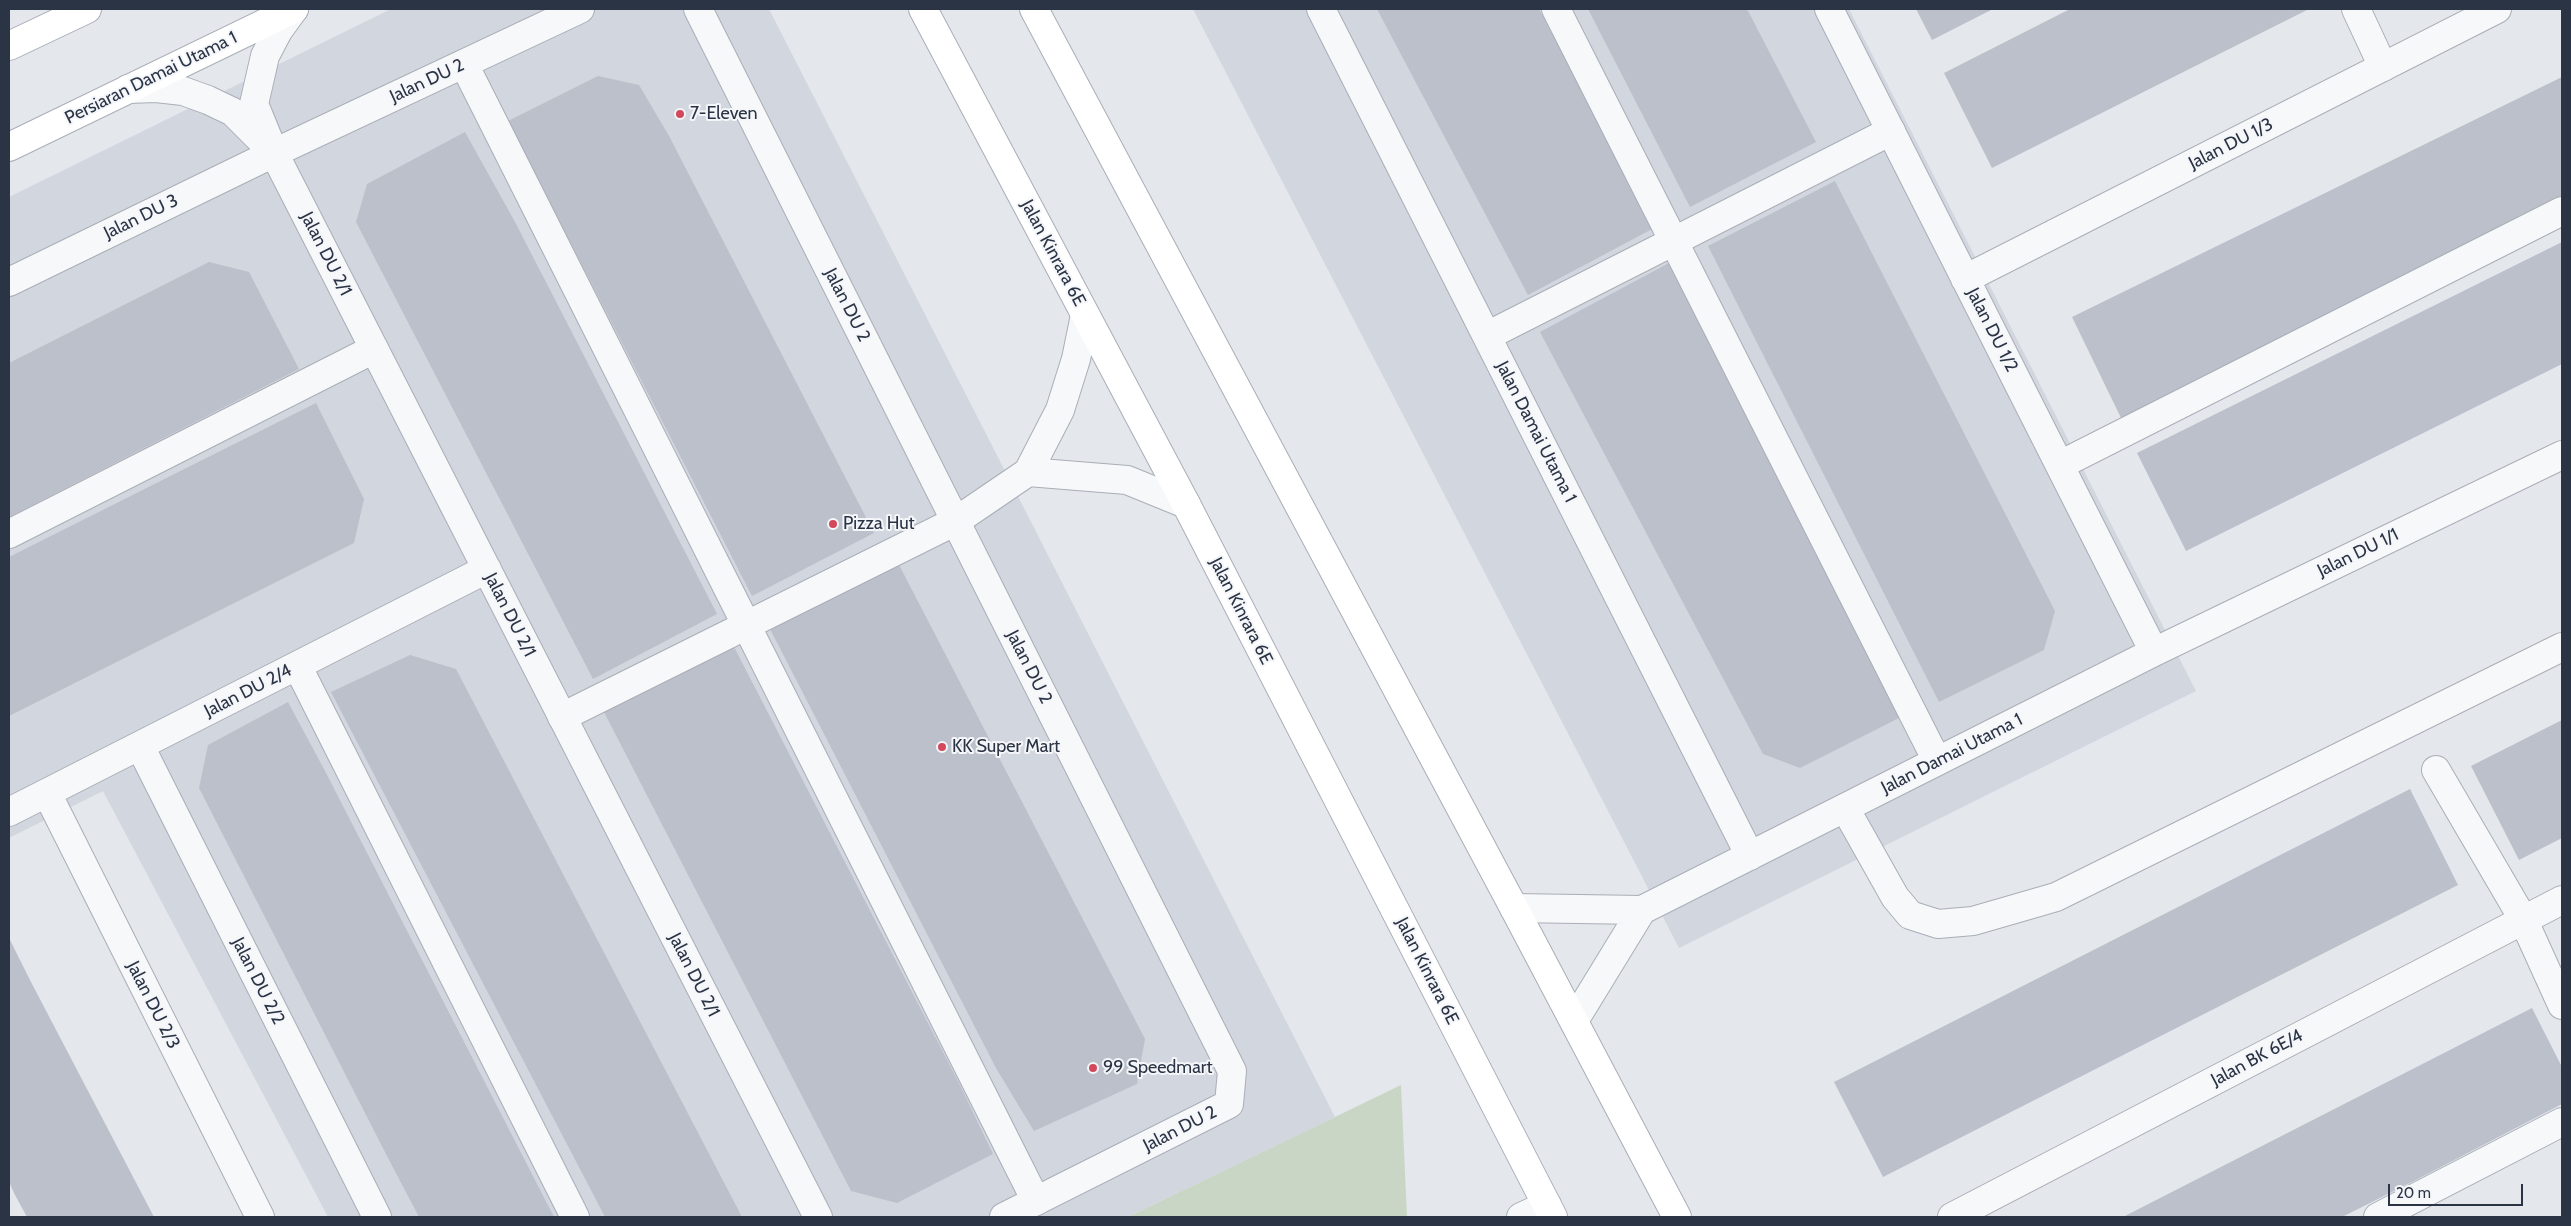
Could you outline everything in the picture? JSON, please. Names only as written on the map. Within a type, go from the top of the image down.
[{"type":"street","points":[[9,46],[87,9]]},
{"type":"street","name":"Persiaran Damai Utama 1","points":[[9,147],[294,9]]},
{"type":"street","name":"Jalan DU 2/1","points":[[294,9],[278,31],[265,56],[254,104],[274,153],[818,1217]]},
{"type":"street","name":"Jalan DU 2","points":[[274,153],[580,9]]},
{"type":"street","name":"Jalan DU 2","points":[[698,9],[1232,1071],[1229,1104],[1004,1217]]},
{"type":"street","name":"Jalan Kinrara 6E","points":[[923,9],[1186,504],[1550,1211]]},
{"type":"street","points":[[1034,9],[1677,1217]]},
{"type":"street","name":"Jalan Damai Utama 1","points":[[1321,9],[1750,856]]},
{"type":"street","points":[[1556,9],[1937,761]]},
{"type":"street","name":"Jalan DU 1/2","points":[[1829,9],[2154,652]]},
{"type":"street","points":[[2356,9],[2383,67]]},
{"type":"street","name":"Jalan DU 1/3","points":[[1965,279],[2498,9]]},
{"type":"street","points":[[464,64],[1036,1202]]},
{"type":"street","points":[[128,89],[156,88],[183,92],[208,100],[233,112],[274,153]]},
{"type":"street","points":[[1487,336],[1891,131]]},
{"type":"street","name":"Jalan DU 3","points":[[9,282],[274,153]]},
{"type":"street","points":[[2060,465],[2562,211]]},
{"type":"street","points":[[562,718],[956,521],[1028,472],[1060,410],[1076,359],[1085,314]]},
{"type":"street","points":[[9,534],[374,348]]},
{"type":"street","name":"Jalan DU 1/1","points":[[2154,652],[2562,455]]},
{"type":"street","points":[[1028,472],[1127,480],[1186,504]]},
{"type":"street","name":"Jalan DU 2/4","points":[[9,812],[298,667],[487,569]]},
{"type":"street","points":[[1845,808],[1894,897],[1910,915],[1938,924],[1973,921],[2056,897],[2562,647]]},
{"type":"street","name":"Jalan Damai Utama 1","points":[[1514,908],[1642,910],[2154,652]]},
{"type":"street","points":[[298,667],[575,1217]]},
{"type":"street","name":"Jalan DU 2/2","points":[[140,746],[377,1217]]},
{"type":"street","points":[[2436,770],[2523,920],[2562,1005]]},
{"type":"street","name":"Jalan DU 2/3","points":[[47,792],[260,1217]]},
{"type":"street","name":"Jalan BK 6E/4","points":[[1952,1217],[2562,900]]},
{"type":"street","points":[[1574,1021],[1642,910]]},
{"type":"street","points":[[2378,1217],[2562,1122]]},
{"type":"street","points":[[1521,1217],[1550,1211]]},
{"type":"shaded area","points":[[391,9],[769,9],[1335,1117],[1128,1217],[328,1217],[103,791],[9,838],[9,197]]},
{"type":"shaded area","points":[[1193,9],[1849,9],[2196,691],[1679,948]]},
{"type":"green space","points":[[1401,1085],[1407,1217],[1128,1217],[1335,1117]]},
{"type":"building","points":[[1377,9],[1539,9],[1654,228],[1528,295]]},
{"type":"building","points":[[1588,9],[1747,9],[1816,142],[1690,207]]},
{"type":"building","points":[[1916,9],[1993,9],[1932,40]]},
{"type":"building","points":[[2070,9],[2309,9],[1992,168],[1944,73]]},
{"type":"building","points":[[598,76],[639,85],[669,136],[874,533],[752,596],[508,121]]},
{"type":"building","points":[[2562,77],[2562,205],[2122,420],[2072,317]]},
{"type":"building","points":[[465,132],[515,222],[717,614],[593,679],[356,222],[367,184]]},
{"type":"building","points":[[1835,181],[2055,611],[2044,650],[1939,702],[1708,246]]},
{"type":"building","points":[[2562,242],[2562,364],[2186,551],[2137,453]]},
{"type":"building","points":[[209,262],[249,272],[299,369],[9,517],[9,363]]},
{"type":"building","points":[[1669,263],[1907,714],[1800,768],[1763,754],[1540,332]]},
{"type":"building","points":[[316,403],[364,499],[354,543],[9,716],[9,557]]},
{"type":"building","points":[[897,561],[1145,1039],[1137,1084],[1034,1131],[996,1068],[769,627]]},
{"type":"building","points":[[733,645],[960,1085],[993,1154],[897,1203],[851,1191],[604,712]]},
{"type":"building","points":[[410,655],[456,669],[742,1217],[605,1217],[331,692]]},
{"type":"building","points":[[288,702],[554,1217],[419,1217],[387,1156],[199,788],[208,745]]},
{"type":"building","points":[[2562,720],[2562,838],[2519,860],[2471,766]]},
{"type":"building","points":[[2410,789],[2458,885],[1883,1177],[1834,1082]]},
{"type":"building","points":[[9,938],[154,1217],[27,1217],[15,1195],[9,1182]]},
{"type":"building","points":[[2532,1008],[2562,1067],[2562,1104],[2414,1181],[2342,1217],[2123,1217]]},
{"type":"place","name":"7-Eleven","points":[[680,114]]},
{"type":"place","name":"Pizza Hut","points":[[833,524]]},
{"type":"place","name":"KK Super Mart","points":[[942,747]]},
{"type":"place","name":"99 Speedmart","points":[[1093,1068]]}]
